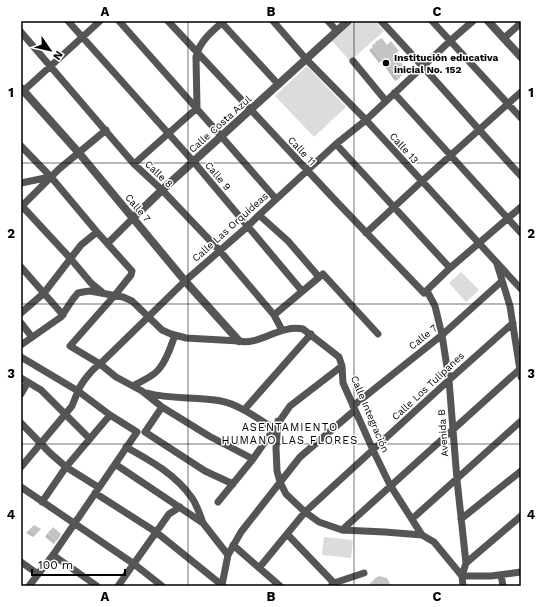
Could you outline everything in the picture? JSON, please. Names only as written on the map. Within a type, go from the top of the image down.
[{"type":"street","name":"Calle 9","points":[[68,21],[193,162],[302,291]]},
{"type":"street","points":[[22,90],[100,21]]},
{"type":"street","points":[[119,21],[276,199]]},
{"type":"street","name":"Calle 11","points":[[168,21],[307,171],[425,292]]},
{"type":"street","name":"Calle 13","points":[[273,21],[306,59],[366,120],[421,182],[521,289]]},
{"type":"street","points":[[328,21],[337,31]]},
{"type":"street","name":"Calle Costa Azul","points":[[108,243],[162,190],[348,21]]},
{"type":"street","points":[[381,21],[424,66],[521,176]]},
{"type":"street","points":[[432,21],[521,118]]},
{"type":"street","name":"Calle Las Orquídeas","points":[[21,467],[72,406],[78,391],[95,367],[100,364],[147,316],[185,281],[248,227],[336,144],[366,120],[473,21]]},
{"type":"street","points":[[488,21],[521,57]]},
{"type":"street","points":[[134,164],[197,108],[198,49],[222,22],[278,84]]},
{"type":"street","points":[[504,38],[521,23]]},
{"type":"street","name":"Calle 8","points":[[21,32],[51,65],[134,164],[162,190],[220,251],[274,315],[282,330]]},
{"type":"street","points":[[353,61],[386,101]]},
{"type":"street","name":"Calle 7","points":[[22,90],[79,153],[185,281],[239,341]]},
{"type":"street","points":[[366,233],[478,129],[521,92]]},
{"type":"street","points":[[394,94],[521,233]]},
{"type":"street","points":[[104,293],[91,283],[70,258],[21,206],[51,177],[106,130]]},
{"type":"street","points":[[336,144],[450,268]]},
{"type":"street","points":[[21,146],[51,177],[132,271],[131,275],[115,295],[70,346],[100,364],[116,377],[142,391],[164,397],[221,401],[244,410],[273,428]]},
{"type":"street","points":[[21,183],[51,177]]},
{"type":"street","points":[[425,292],[450,268],[521,207]]},
{"type":"street","points":[[259,215],[288,241],[378,334]]},
{"type":"street","points":[[21,312],[44,293],[81,245],[97,232]]},
{"type":"street","points":[[496,262],[510,306],[520,358],[521,377]]},
{"type":"street","points":[[21,267],[63,315],[21,345]]},
{"type":"street","points":[[274,315],[321,276]]},
{"type":"street","name":"Calle 7","points":[[222,586],[228,555],[241,532],[300,457],[354,408],[442,335],[502,281]]},
{"type":"street","name":"Calle Integración","points":[[63,315],[78,294],[90,291],[115,295],[132,301],[162,330],[186,338],[239,341],[246,343],[282,330],[296,328],[303,329],[311,334],[339,357],[342,366],[343,383],[390,486],[422,535],[434,542],[462,576]]},
{"type":"street","name":"Avenida B","points":[[425,292],[435,306],[442,335],[449,380],[457,480],[466,563],[462,576]]},
{"type":"street","points":[[21,323],[32,337]]},
{"type":"street","name":"Calle Los Tulipanes","points":[[259,568],[305,512],[513,323]]},
{"type":"street","points":[[244,410],[311,334]]},
{"type":"street","points":[[132,386],[159,369],[170,350],[175,335]]},
{"type":"street","points":[[21,357],[78,391],[110,415],[137,432],[31,585]]},
{"type":"street","points":[[218,502],[253,459],[273,428],[290,406],[342,366]]},
{"type":"street","points":[[342,530],[520,369]]},
{"type":"street","points":[[21,378],[41,390],[90,438]]},
{"type":"street","points":[[21,394],[28,382]]},
{"type":"street","points":[[142,391],[162,407],[209,436],[253,459]]},
{"type":"street","points":[[162,407],[145,432],[205,471],[233,484]]},
{"type":"street","points":[[42,502],[66,467],[110,415]]},
{"type":"street","points":[[278,421],[276,448],[277,471],[280,482],[286,494],[305,512],[319,522],[342,530],[422,535]]},
{"type":"street","points":[[412,519],[521,421]]},
{"type":"street","points":[[21,423],[50,454],[66,467],[156,532],[222,586]]},
{"type":"street","points":[[126,447],[166,470],[179,482],[193,499],[203,523],[228,555]]},
{"type":"street","points":[[115,464],[203,523]]},
{"type":"street","points":[[461,519],[521,471]]},
{"type":"street","points":[[21,487],[73,524],[134,564],[162,586]]},
{"type":"street","points":[[118,586],[169,514],[180,507]]},
{"type":"street","points":[[466,563],[521,516]]},
{"type":"street","points":[[287,534],[332,584],[364,573]]},
{"type":"street","points":[[234,545],[280,586]]},
{"type":"street","points":[[53,555],[97,586]]},
{"type":"street","points":[[21,562],[38,574]]},
{"type":"street","points":[[463,586],[462,576],[490,576],[521,572]]},
{"type":"street","points":[[501,574],[503,586]]},
{"type":"shaded area","points":[[355,21],[375,21],[384,31],[350,61],[332,41]]},
{"type":"shaded area","points":[[307,66],[346,107],[314,137],[275,96]]},
{"type":"shaded area","points":[[461,272],[479,290],[466,302],[449,283]]},
{"type":"shaded area","points":[[324,537],[353,540],[351,558],[322,555]]},
{"type":"building","points":[[382,38],[387,45],[391,41],[399,51],[395,54],[406,69],[402,71],[403,75],[398,78],[384,58],[382,60],[372,47],[376,44],[375,42]]},
{"type":"building","points":[[34,525],[41,529],[36,534],[29,530]]},
{"type":"building","points":[[53,527],[61,534],[57,541],[48,534]]},
{"type":"building","points":[[379,576],[387,578],[391,586],[372,586],[374,579]]},
{"type":"place","name":"Institución educativa inicial No. 152","points":[[386,63]]},
{"type":"district","name":"ASENTAMIENTO HUMANO LAS FLORES","points":[[290,433]]}]
